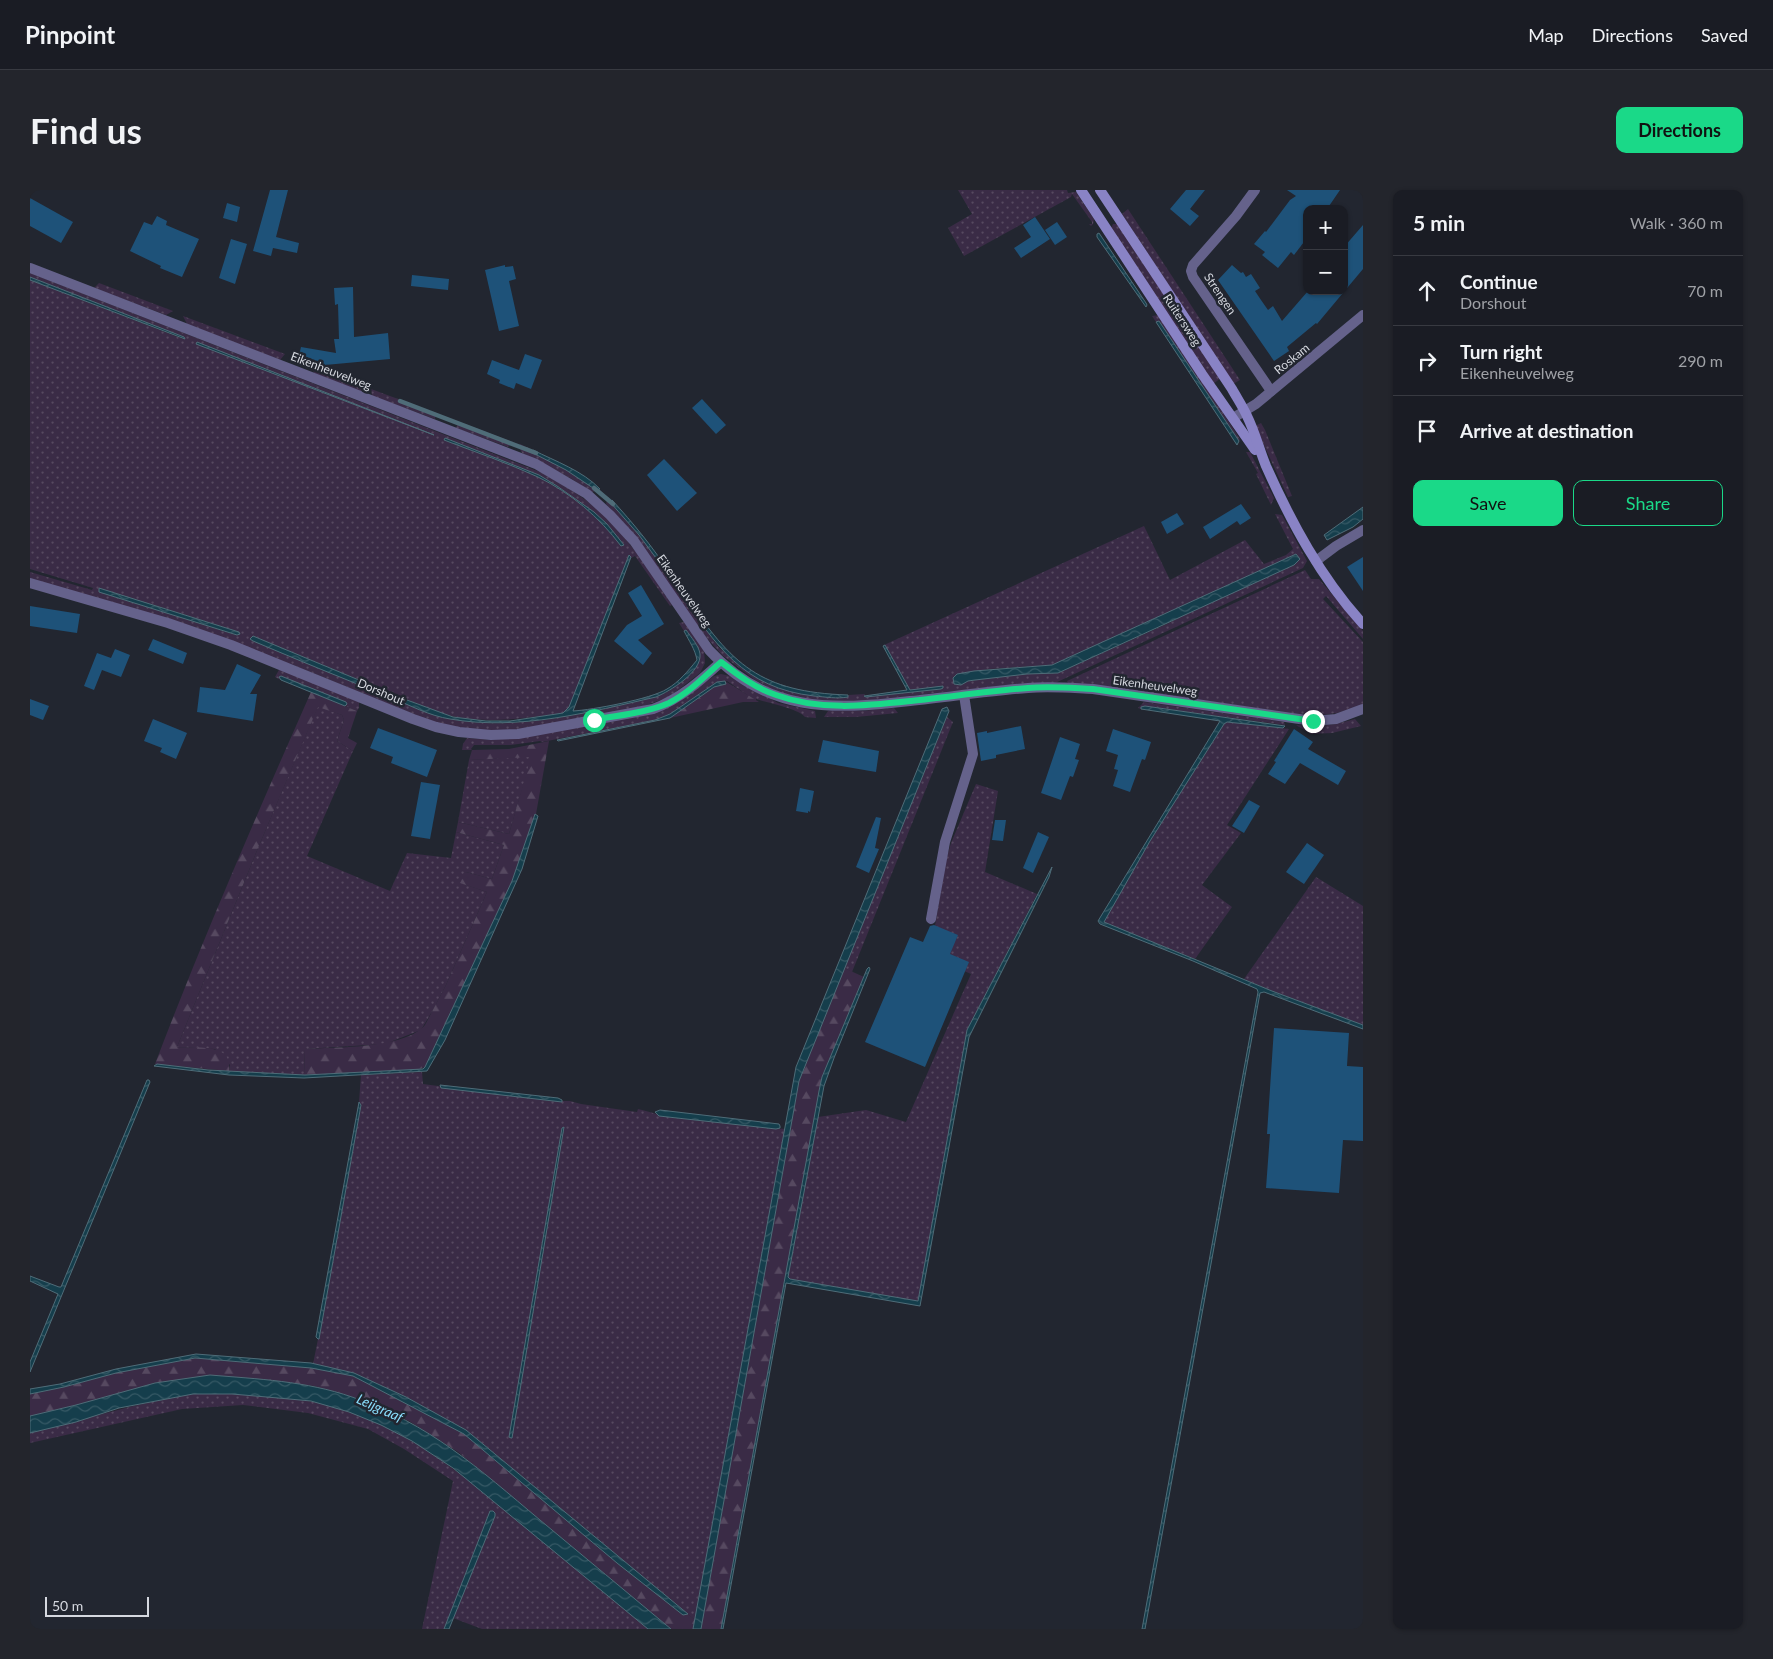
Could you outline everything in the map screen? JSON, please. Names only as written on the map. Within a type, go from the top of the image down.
[{"type":"street","name":"Ruitersweg","points":[[1081,190],[1264,463]]},
{"type":"street","name":"Ruitersweg","points":[[1100,190],[1216,364],[1244,411],[1264,463],[1298,530],[1316,561],[1343,600],[1363,624]]},
{"type":"street","name":"Strengen","points":[[1255,190],[1236,216],[1193,265],[1191,271],[1192,277],[1271,392]]},
{"type":"street","name":"Eikenheuvelweg","points":[[30,268],[536,464],[554,473],[587,494],[610,515],[634,541],[709,650],[721,662],[764,691],[807,704],[837,707],[875,705],[1044,687],[1093,689],[1313,721],[1336,719],[1363,709]]},
{"type":"street","name":"Roskam","points":[[1233,418],[1271,392],[1363,315]]},
{"type":"street","points":[[1316,561],[1336,546],[1363,530]]},
{"type":"street","name":"Dorshout","points":[[30,583],[168,623],[231,645],[413,719],[459,732],[491,735],[518,734],[653,709],[678,698],[721,662]]},
{"type":"street","points":[[931,919],[945,842],[973,754],[964,695]]},
{"type":"green space","points":[[958,190],[1067,190],[1068,193],[1076,192],[1094,219],[1093,224],[1091,226],[1089,224],[1092,224],[1092,222],[1072,194],[1071,197],[964,256],[948,228],[972,214]]},
{"type":"green space","points":[[1128,209],[1240,380],[1233,384],[1122,214]]},
{"type":"green space","points":[[1113,224],[1117,224],[1221,378],[1213,384],[1111,228]]},
{"type":"green space","points":[[30,273],[540,472],[580,496],[604,515],[635,552],[672,605],[670,606],[635,556],[631,558],[629,555],[569,708],[563,713],[516,719],[471,719],[440,713],[253,636],[253,641],[437,715],[463,721],[490,723],[547,720],[576,715],[656,697],[669,691],[693,671],[700,653],[686,630],[684,631],[679,623],[684,622],[704,651],[705,663],[700,673],[669,697],[638,708],[518,730],[491,732],[462,729],[438,724],[293,665],[30,579],[30,572],[92,590],[93,588],[30,569],[30,280],[183,339],[184,337],[30,277]],"holes":[[[444,438],[539,475],[557,486],[594,512],[607,524],[624,545],[621,546],[594,516],[562,490],[538,477],[444,440]],[[99,592],[154,605],[239,632],[240,634],[236,635]]]},
{"type":"green space","points":[[99,283],[173,311],[166,315],[94,288]]},
{"type":"green space","points":[[1159,315],[1240,439],[1239,441],[1159,322],[1156,322],[1152,316]]},
{"type":"green space","points":[[183,316],[285,354],[280,360],[187,324]]},
{"type":"green space","points":[[313,367],[365,387],[365,393],[314,373]]},
{"type":"green space","points":[[371,389],[436,413],[435,419],[372,396]]},
{"type":"green space","points":[[458,423],[513,442],[508,447],[456,428]]},
{"type":"green space","points":[[1261,423],[1292,496],[1288,497],[1255,426]]},
{"type":"green space","points":[[520,444],[533,450],[532,452],[566,470],[596,490],[601,490],[591,492],[572,479],[522,453],[519,447]]},
{"type":"green space","points":[[1246,452],[1250,452],[1274,498],[1271,505],[1256,474],[1258,473]]},
{"type":"green space","points":[[608,497],[611,500],[610,502],[669,572],[681,590],[679,592],[719,648],[766,682],[783,689],[804,694],[836,698],[848,695],[865,694],[864,696],[866,697],[941,689],[910,690],[884,645],[1144,526],[1170,580],[1245,540],[1264,564],[1286,555],[1293,549],[1275,514],[1282,515],[1307,561],[1303,568],[1055,683],[990,687],[872,700],[833,702],[804,699],[778,692],[755,680],[722,655],[706,637],[624,523],[606,504]],"holes":[[[1294,555],[1169,623],[1058,673],[1027,674],[968,681],[957,674],[989,669],[1052,665]]]},
{"type":"green space","points":[[1305,570],[1311,579],[1319,579],[1363,631],[1363,639],[1326,596],[1323,599],[1363,642],[1363,705],[1337,713],[1314,716],[1068,683],[1067,681]]},
{"type":"green space","points":[[280,668],[359,701],[359,708],[357,711],[345,706],[347,704],[275,677]]},
{"type":"green space","points":[[721,674],[730,676],[778,703],[815,711],[816,718],[805,717],[790,709],[756,699],[756,701],[727,681],[717,682],[670,714],[655,720],[542,742],[511,745],[474,745],[472,750],[462,750],[467,738],[492,740],[677,703],[714,676]]},
{"type":"green space","points":[[725,681],[759,702],[743,702],[670,718],[714,687],[726,684]]},
{"type":"green space","points":[[311,692],[357,711],[348,738],[357,743],[353,751],[337,741],[344,720],[342,715],[318,707],[177,1047],[219,1051],[229,1061],[229,1071],[155,1064],[231,876]]},
{"type":"green space","points":[[1144,702],[1284,722],[1285,725],[1145,706],[1141,707],[1141,709],[1138,708]]},
{"type":"green space","points":[[318,706],[342,715],[344,720],[337,741],[353,751],[307,856],[390,891],[407,853],[451,858],[456,832],[504,845],[492,879],[466,872],[461,883],[487,892],[446,985],[421,1030],[385,1044],[305,1049],[304,1075],[229,1071],[230,1065],[215,1049],[177,1047]]},
{"type":"green space","points":[[894,708],[898,713],[856,717],[824,717],[828,711],[862,711]]},
{"type":"green space","points":[[947,717],[953,722],[852,972],[844,968]]},
{"type":"green space","points":[[1355,719],[1361,726],[1332,733],[1311,734],[1296,725],[1318,726]]},
{"type":"green space","points":[[1227,722],[1289,729],[1227,825],[1241,833],[1202,885],[1232,907],[1195,959],[1103,922],[1150,841]]},
{"type":"green space","points":[[549,741],[536,814],[512,881],[425,1067],[417,1070],[304,1075],[305,1049],[386,1043],[415,1033],[425,1025],[446,985],[487,892],[460,883],[462,875],[466,872],[492,879],[504,845],[456,832],[458,822],[509,834],[531,757],[469,760],[472,750],[509,749]]},
{"type":"green space","points":[[532,756],[509,834],[458,822],[469,760]]},
{"type":"green space","points":[[976,784],[998,791],[985,872],[1037,894],[967,1030],[919,1300],[913,1301],[789,1279],[818,1117],[866,1110],[906,1122],[971,974],[930,956],[946,860],[951,843]]},
{"type":"green space","points":[[1316,877],[1363,906],[1363,1025],[1244,979]]},
{"type":"green space","points":[[844,968],[864,977],[822,1077],[721,1629],[701,1629],[799,1081]]},
{"type":"green space","points":[[422,1072],[423,1084],[551,1101],[570,1101],[637,1112],[638,1109],[675,1118],[785,1129],[695,1620],[466,1430],[406,1397],[354,1373],[313,1364],[361,1105],[359,1102],[361,1075]]},
{"type":"green space","points":[[195,1358],[311,1368],[353,1376],[464,1434],[617,1563],[683,1615],[688,1614],[695,1620],[693,1629],[671,1629],[458,1452],[409,1421],[352,1397],[314,1386],[210,1375],[155,1383],[30,1416],[30,1394],[116,1373]]},
{"type":"green space","points":[[193,1394],[272,1396],[312,1402],[350,1412],[399,1434],[443,1462],[485,1493],[648,1629],[482,1629],[453,1618],[495,1516],[491,1510],[444,1629],[422,1629],[453,1481],[404,1449],[368,1429],[308,1413],[243,1405],[182,1409],[30,1443],[30,1433],[131,1407]]},
{"type":"water","points":[[1099,233],[1146,303],[1146,307],[1097,237]]},
{"type":"water","points":[[30,277],[184,337],[185,339],[30,280]]},
{"type":"water","points":[[1159,321],[1239,441],[1237,445],[1156,322]]},
{"type":"water","points":[[197,342],[434,435],[196,344]]},
{"type":"water","points":[[445,438],[539,475],[557,486],[594,512],[607,524],[624,545],[621,546],[594,516],[562,490],[515,467],[444,440]]},
{"type":"water","points":[[533,450],[577,472],[600,489],[596,490],[566,470],[531,452]]},
{"type":"water","points":[[612,500],[635,526],[663,562],[669,573],[667,573],[639,535],[610,502]]},
{"type":"water","points":[[1363,507],[1363,519],[1353,527],[1327,540],[1324,535]]},
{"type":"water","points":[[1296,554],[1300,559],[1294,565],[1058,673],[1027,674],[968,681],[961,685],[954,684],[953,678],[957,674],[1052,665]]},
{"type":"water","points":[[629,555],[631,557],[573,711],[593,709],[648,697],[667,689],[683,676],[697,660],[684,631],[686,630],[698,648],[700,654],[699,661],[691,674],[677,686],[656,697],[580,714],[502,723],[450,719],[420,710],[250,639],[253,636],[407,700],[453,717],[486,721],[510,721],[563,713],[569,707]]},
{"type":"water","points":[[99,588],[239,632],[240,634],[237,635],[99,592]]},
{"type":"water","points":[[679,590],[685,595],[718,640],[734,657],[751,670],[770,680],[792,688],[818,693],[848,695],[848,697],[814,696],[789,691],[768,684],[750,674],[719,646]]},
{"type":"water","points":[[885,645],[910,690],[943,686],[943,688],[864,696],[907,690],[883,646]]},
{"type":"water","points":[[281,676],[347,704],[345,706],[281,680],[279,677]]},
{"type":"water","points":[[725,681],[726,684],[714,687],[670,718],[557,740],[655,720],[670,714],[717,682]]},
{"type":"water","points":[[1145,706],[1285,726],[1283,728],[1227,722],[1224,724],[1150,841],[1104,922],[1272,991],[1363,1025],[1363,1029],[1264,992],[1260,993],[1145,1629],[1142,1629],[1258,992],[1257,989],[1100,924],[1098,921],[1220,721],[1141,709],[1141,707]]},
{"type":"water","points":[[947,707],[949,711],[799,1081],[701,1629],[693,1629],[796,1067],[942,709]]},
{"type":"water","points":[[535,814],[538,816],[522,869],[445,1040],[427,1071],[304,1078],[229,1075],[154,1066],[157,1064],[208,1070],[305,1075],[423,1069],[512,881]]},
{"type":"water","points":[[1052,867],[1049,877],[969,1037],[920,1306],[786,1283],[723,1629],[721,1629],[822,1077],[867,969],[869,967],[870,969],[824,1086],[788,1277],[790,1279],[918,1301],[967,1030]]},
{"type":"water","points":[[147,1080],[150,1082],[30,1372],[30,1362],[58,1294],[30,1281],[30,1276],[61,1287]]},
{"type":"water","points":[[440,1085],[558,1098],[562,1102],[441,1088]]},
{"type":"water","points":[[359,1102],[361,1105],[318,1339],[316,1337]]},
{"type":"water","points":[[660,1110],[779,1124],[780,1128],[659,1116],[655,1112]]},
{"type":"water","points":[[564,1127],[511,1438],[509,1437],[562,1128]]},
{"type":"water","points":[[196,1354],[311,1363],[354,1373],[406,1397],[466,1430],[688,1614],[683,1615],[617,1563],[464,1434],[353,1376],[311,1368],[195,1358],[116,1373],[30,1394],[30,1389],[60,1384],[116,1369]]},
{"type":"water","name":"Leijgraaf","points":[[210,1375],[317,1387],[352,1397],[406,1420],[474,1465],[671,1629],[648,1629],[453,1468],[412,1441],[381,1425],[349,1412],[311,1401],[232,1394],[193,1394],[119,1408],[76,1422],[30,1433],[30,1416],[155,1383]]},
{"type":"water","points":[[490,1511],[495,1513],[495,1516],[449,1629],[444,1629]]},
{"type":"building","points":[[270,190],[288,190],[276,237],[299,243],[297,253],[273,248],[271,256],[253,251]]},
{"type":"building","points":[[1186,190],[1205,190],[1190,209],[1199,216],[1190,226],[1170,209]]},
{"type":"building","points":[[1287,190],[1340,190],[1330,205],[1303,205],[1303,243],[1294,255],[1291,252],[1278,268],[1262,255],[1265,252],[1254,244],[1266,232],[1290,200],[1296,196]]},
{"type":"building","points":[[30,198],[73,222],[61,243],[30,226]]},
{"type":"building","points":[[227,203],[240,207],[237,222],[223,218]]},
{"type":"building","points":[[157,216],[167,221],[166,225],[199,239],[182,277],[160,268],[161,266],[130,251],[144,222],[152,225]]},
{"type":"building","points":[[1035,217],[1050,239],[1021,258],[1014,248],[1031,237],[1023,225]]},
{"type":"building","points":[[1057,222],[1067,237],[1055,245],[1045,230]]},
{"type":"building","points":[[1363,225],[1363,269],[1348,287],[1348,250],[1348,242]]},
{"type":"building","points":[[231,239],[247,244],[235,284],[219,278]]},
{"type":"building","points":[[505,265],[505,267],[513,266],[516,279],[509,281],[519,326],[499,331],[485,270]]},
{"type":"building","points":[[1232,265],[1241,273],[1243,272],[1246,277],[1251,274],[1260,288],[1255,291],[1268,310],[1273,306],[1282,321],[1305,295],[1341,295],[1317,324],[1287,347],[1289,351],[1274,361],[1218,280]]},
{"type":"building","points":[[412,275],[449,279],[448,290],[411,286]]},
{"type":"building","points":[[353,287],[354,337],[388,333],[390,359],[325,365],[298,360],[301,347],[336,353],[334,339],[339,339],[338,304],[335,305],[334,288]]},
{"type":"building","points":[[525,354],[542,360],[531,389],[516,383],[514,389],[499,383],[500,380],[487,374],[492,360],[519,370]]},
{"type":"building","points":[[702,399],[726,425],[716,434],[692,408]]},
{"type":"building","points":[[664,459],[697,493],[677,511],[647,475]]},
{"type":"building","points":[[1241,504],[1251,518],[1240,525],[1237,521],[1210,539],[1203,527]]},
{"type":"building","points":[[1177,513],[1184,524],[1167,534],[1161,522]]},
{"type":"building","points":[[1363,557],[1363,591],[1347,567]]},
{"type":"building","points":[[641,585],[664,624],[638,640],[652,653],[643,665],[614,641],[627,625],[642,616],[628,593]]},
{"type":"building","points":[[30,606],[80,614],[77,633],[30,626]]},
{"type":"building","points":[[153,639],[187,653],[183,664],[148,650]]},
{"type":"building","points":[[115,649],[130,655],[121,677],[102,670],[94,690],[84,686],[97,653],[111,658]]},
{"type":"building","points":[[237,664],[261,675],[250,694],[257,694],[253,721],[197,712],[200,687],[225,690]]},
{"type":"building","points":[[30,699],[49,706],[43,720],[30,715]]},
{"type":"building","points":[[153,719],[187,733],[176,759],[160,752],[162,748],[144,741]]},
{"type":"building","points":[[1021,726],[1025,749],[996,755],[996,758],[981,761],[977,733],[987,731],[987,733]]},
{"type":"building","points":[[378,728],[437,750],[427,777],[391,763],[393,757],[370,748]]},
{"type":"building","points":[[1113,729],[1151,742],[1145,760],[1142,759],[1130,792],[1113,786],[1118,770],[1114,769],[1118,755],[1106,751]]},
{"type":"building","points":[[1294,729],[1313,742],[1308,749],[1346,771],[1338,785],[1300,763],[1285,784],[1268,774]]},
{"type":"building","points":[[1060,737],[1080,744],[1075,759],[1079,760],[1073,777],[1070,776],[1061,800],[1041,793]]},
{"type":"building","points":[[823,740],[879,751],[876,772],[818,762]]},
{"type":"building","points":[[421,782],[440,785],[430,839],[411,836]]},
{"type":"building","points":[[800,788],[814,791],[810,812],[808,811],[808,813],[796,811]]},
{"type":"building","points":[[1249,800],[1260,806],[1244,833],[1232,826]]},
{"type":"building","points":[[876,817],[881,818],[875,848],[879,849],[869,873],[856,867]]},
{"type":"building","points":[[995,820],[1006,820],[1003,841],[992,840]]},
{"type":"building","points":[[1038,832],[1049,837],[1033,873],[1023,868]]},
{"type":"building","points":[[1307,843],[1324,855],[1304,884],[1286,872]]},
{"type":"building","points":[[934,925],[958,935],[950,954],[969,962],[925,1067],[865,1042],[910,937],[923,942],[930,926]]},
{"type":"building","points":[[1274,1028],[1349,1033],[1347,1066],[1363,1067],[1363,1141],[1343,1140],[1339,1193],[1266,1188],[1270,1134],[1267,1134]]},
{"type":"waterway","points":[[400,401],[536,453]]},
{"type":"waterway","points":[[594,488],[613,504]]},
{"type":"waterway","points":[[667,570],[682,593]]},
{"type":"route","points":[[594,720],[653,709],[668,703],[686,692],[721,662],[764,691],[807,704],[837,707],[885,704],[1029,688],[1060,687],[1093,689],[1313,721]]}]
